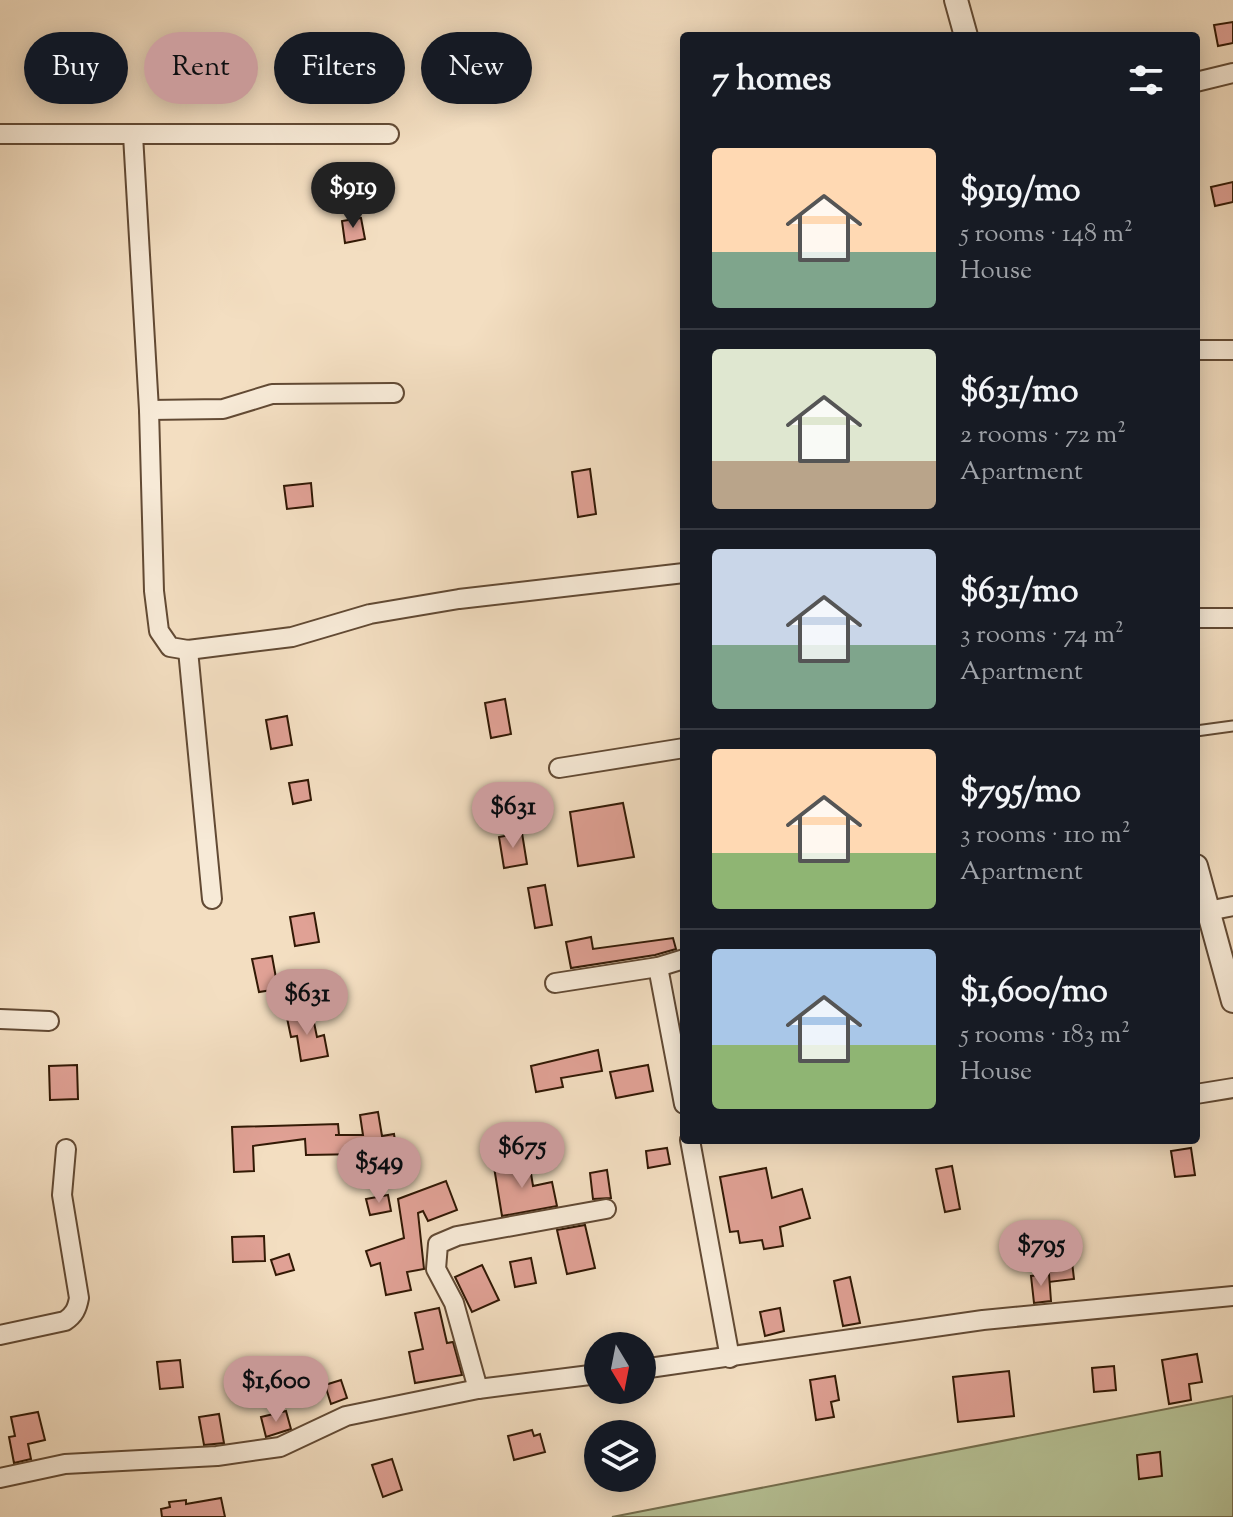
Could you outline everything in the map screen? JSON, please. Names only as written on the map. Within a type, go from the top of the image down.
[{"type":"street","points":[[956,0],[965,32]]},
{"type":"street","points":[[1200,81],[1233,73]]},
{"type":"street","points":[[0,134],[389,134]]},
{"type":"street","points":[[133,135],[149,410],[154,591],[159,631],[170,647],[188,650],[292,637],[370,614],[459,599],[680,573]]},
{"type":"street","points":[[1200,350],[1233,350]]},
{"type":"street","points":[[149,410],[223,409],[272,394],[394,393]]},
{"type":"street","points":[[1200,618],[1233,618]]},
{"type":"street","points":[[188,650],[212,899]]},
{"type":"street","points":[[559,768],[680,749]]},
{"type":"street","points":[[1233,906],[1203,902],[1233,1001]]},
{"type":"street","points":[[555,983],[658,967],[680,960]]},
{"type":"street","points":[[658,967],[680,1083]]},
{"type":"street","points":[[0,1019],[49,1021]]},
{"type":"street","points":[[1200,1093],[1233,1088]]},
{"type":"street","points":[[691,1144],[730,1358]]},
{"type":"street","points":[[0,1335],[65,1321],[73,1316],[77,1307],[79,1298],[62,1195],[66,1149]]},
{"type":"street","points":[[478,1389],[454,1303],[436,1269],[438,1244],[457,1236],[606,1209]]},
{"type":"street","points":[[656,1367],[983,1320],[1233,1296]]},
{"type":"street","points":[[0,1478],[65,1464],[217,1456],[280,1447],[346,1416],[478,1389],[584,1376]]},
{"type":"lane","points":[[1200,730],[1233,726]]},
{"type":"green space","points":[[1233,1396],[1233,1517],[612,1517]]},
{"type":"building","points":[[1233,22],[1233,43],[1218,46],[1214,25]]},
{"type":"building","points":[[1233,182],[1233,202],[1215,206],[1211,187]]},
{"type":"building","points":[[361,218],[365,239],[345,243],[342,221]]},
{"type":"building","points":[[590,469],[596,514],[578,517],[572,472]]},
{"type":"building","points":[[311,483],[313,506],[287,509],[284,486]]},
{"type":"building","points":[[505,699],[511,734],[491,738],[485,703]]},
{"type":"building","points":[[287,716],[292,745],[271,749],[266,720]]},
{"type":"building","points":[[308,780],[311,800],[293,804],[289,783]]},
{"type":"building","points":[[623,803],[634,857],[578,866],[570,812]]},
{"type":"building","points":[[522,833],[527,864],[504,868],[499,837]]},
{"type":"building","points":[[545,885],[552,925],[535,928],[528,888]]},
{"type":"building","points":[[314,913],[319,942],[295,946],[290,917]]},
{"type":"building","points":[[591,937],[593,949],[673,938],[676,949],[571,968],[566,942]]},
{"type":"building","points":[[272,956],[278,989],[259,992],[252,959]]},
{"type":"building","points":[[312,1013],[317,1037],[324,1035],[328,1056],[301,1061],[297,1036],[291,1037],[287,1018]]},
{"type":"building","points":[[598,1050],[602,1071],[561,1078],[563,1087],[536,1092],[531,1066]]},
{"type":"building","points":[[77,1065],[78,1099],[50,1100],[49,1066]]},
{"type":"building","points":[[648,1065],[653,1091],[616,1098],[610,1072]]},
{"type":"building","points":[[378,1112],[382,1136],[394,1134],[397,1154],[364,1158],[363,1154],[306,1155],[305,1139],[253,1146],[254,1171],[234,1172],[232,1127],[338,1124],[339,1135],[363,1135],[360,1115]]},
{"type":"building","points":[[667,1148],[670,1164],[648,1168],[646,1151]]},
{"type":"building","points":[[1191,1148],[1195,1175],[1175,1177],[1171,1151]]},
{"type":"building","points":[[529,1161],[533,1186],[552,1182],[557,1206],[502,1216],[494,1167]]},
{"type":"building","points":[[952,1166],[960,1209],[945,1212],[936,1169]]},
{"type":"building","points":[[766,1168],[772,1198],[802,1189],[810,1218],[780,1227],[783,1246],[764,1249],[762,1240],[740,1243],[738,1231],[730,1232],[720,1177]]},
{"type":"building","points":[[607,1170],[611,1198],[593,1199],[590,1173]]},
{"type":"building","points":[[446,1181],[457,1210],[428,1221],[423,1211],[418,1213],[424,1269],[407,1272],[411,1290],[386,1295],[380,1263],[371,1266],[366,1251],[404,1238],[398,1199]]},
{"type":"building","points":[[388,1195],[391,1211],[370,1215],[366,1199]]},
{"type":"building","points":[[585,1225],[595,1268],[567,1274],[557,1230]]},
{"type":"building","points":[[264,1236],[265,1261],[233,1262],[232,1237]]},
{"type":"building","points":[[1069,1236],[1074,1279],[1049,1282],[1045,1239]]},
{"type":"building","points":[[289,1254],[294,1270],[276,1275],[271,1260]]},
{"type":"building","points":[[531,1258],[536,1283],[515,1287],[510,1262]]},
{"type":"building","points":[[482,1265],[499,1300],[472,1312],[455,1277]]},
{"type":"building","points":[[1049,1274],[1051,1301],[1034,1303],[1031,1276]]},
{"type":"building","points":[[850,1277],[860,1323],[843,1326],[834,1281]]},
{"type":"building","points":[[439,1308],[447,1343],[453,1342],[462,1375],[415,1383],[409,1352],[423,1349],[415,1313]]},
{"type":"building","points":[[780,1308],[784,1331],[765,1336],[760,1312]]},
{"type":"building","points":[[1197,1354],[1202,1382],[1189,1384],[1191,1400],[1169,1404],[1162,1360]]},
{"type":"building","points":[[180,1360],[183,1387],[160,1389],[157,1362]]},
{"type":"building","points":[[1114,1366],[1116,1390],[1094,1392],[1092,1368]]},
{"type":"building","points":[[1009,1371],[1014,1416],[958,1422],[953,1377]]},
{"type":"building","points":[[835,1376],[839,1400],[831,1402],[834,1417],[816,1420],[810,1380]]},
{"type":"building","points":[[341,1380],[347,1398],[331,1404],[325,1385]]},
{"type":"building","points":[[286,1411],[291,1429],[266,1437],[261,1417]]},
{"type":"building","points":[[38,1412],[45,1440],[28,1444],[31,1459],[14,1463],[9,1437],[15,1436],[11,1417]]},
{"type":"building","points":[[219,1414],[224,1443],[204,1445],[199,1417]]},
{"type":"building","points":[[532,1430],[534,1436],[540,1434],[545,1452],[514,1460],[508,1436]]},
{"type":"building","points":[[1160,1452],[1162,1476],[1139,1479],[1137,1455]]},
{"type":"building","points":[[392,1459],[402,1490],[383,1497],[372,1465]]},
{"type":"building","points":[[221,1498],[225,1517],[162,1517],[161,1509],[170,1507],[169,1502],[186,1500],[186,1504]]}]
